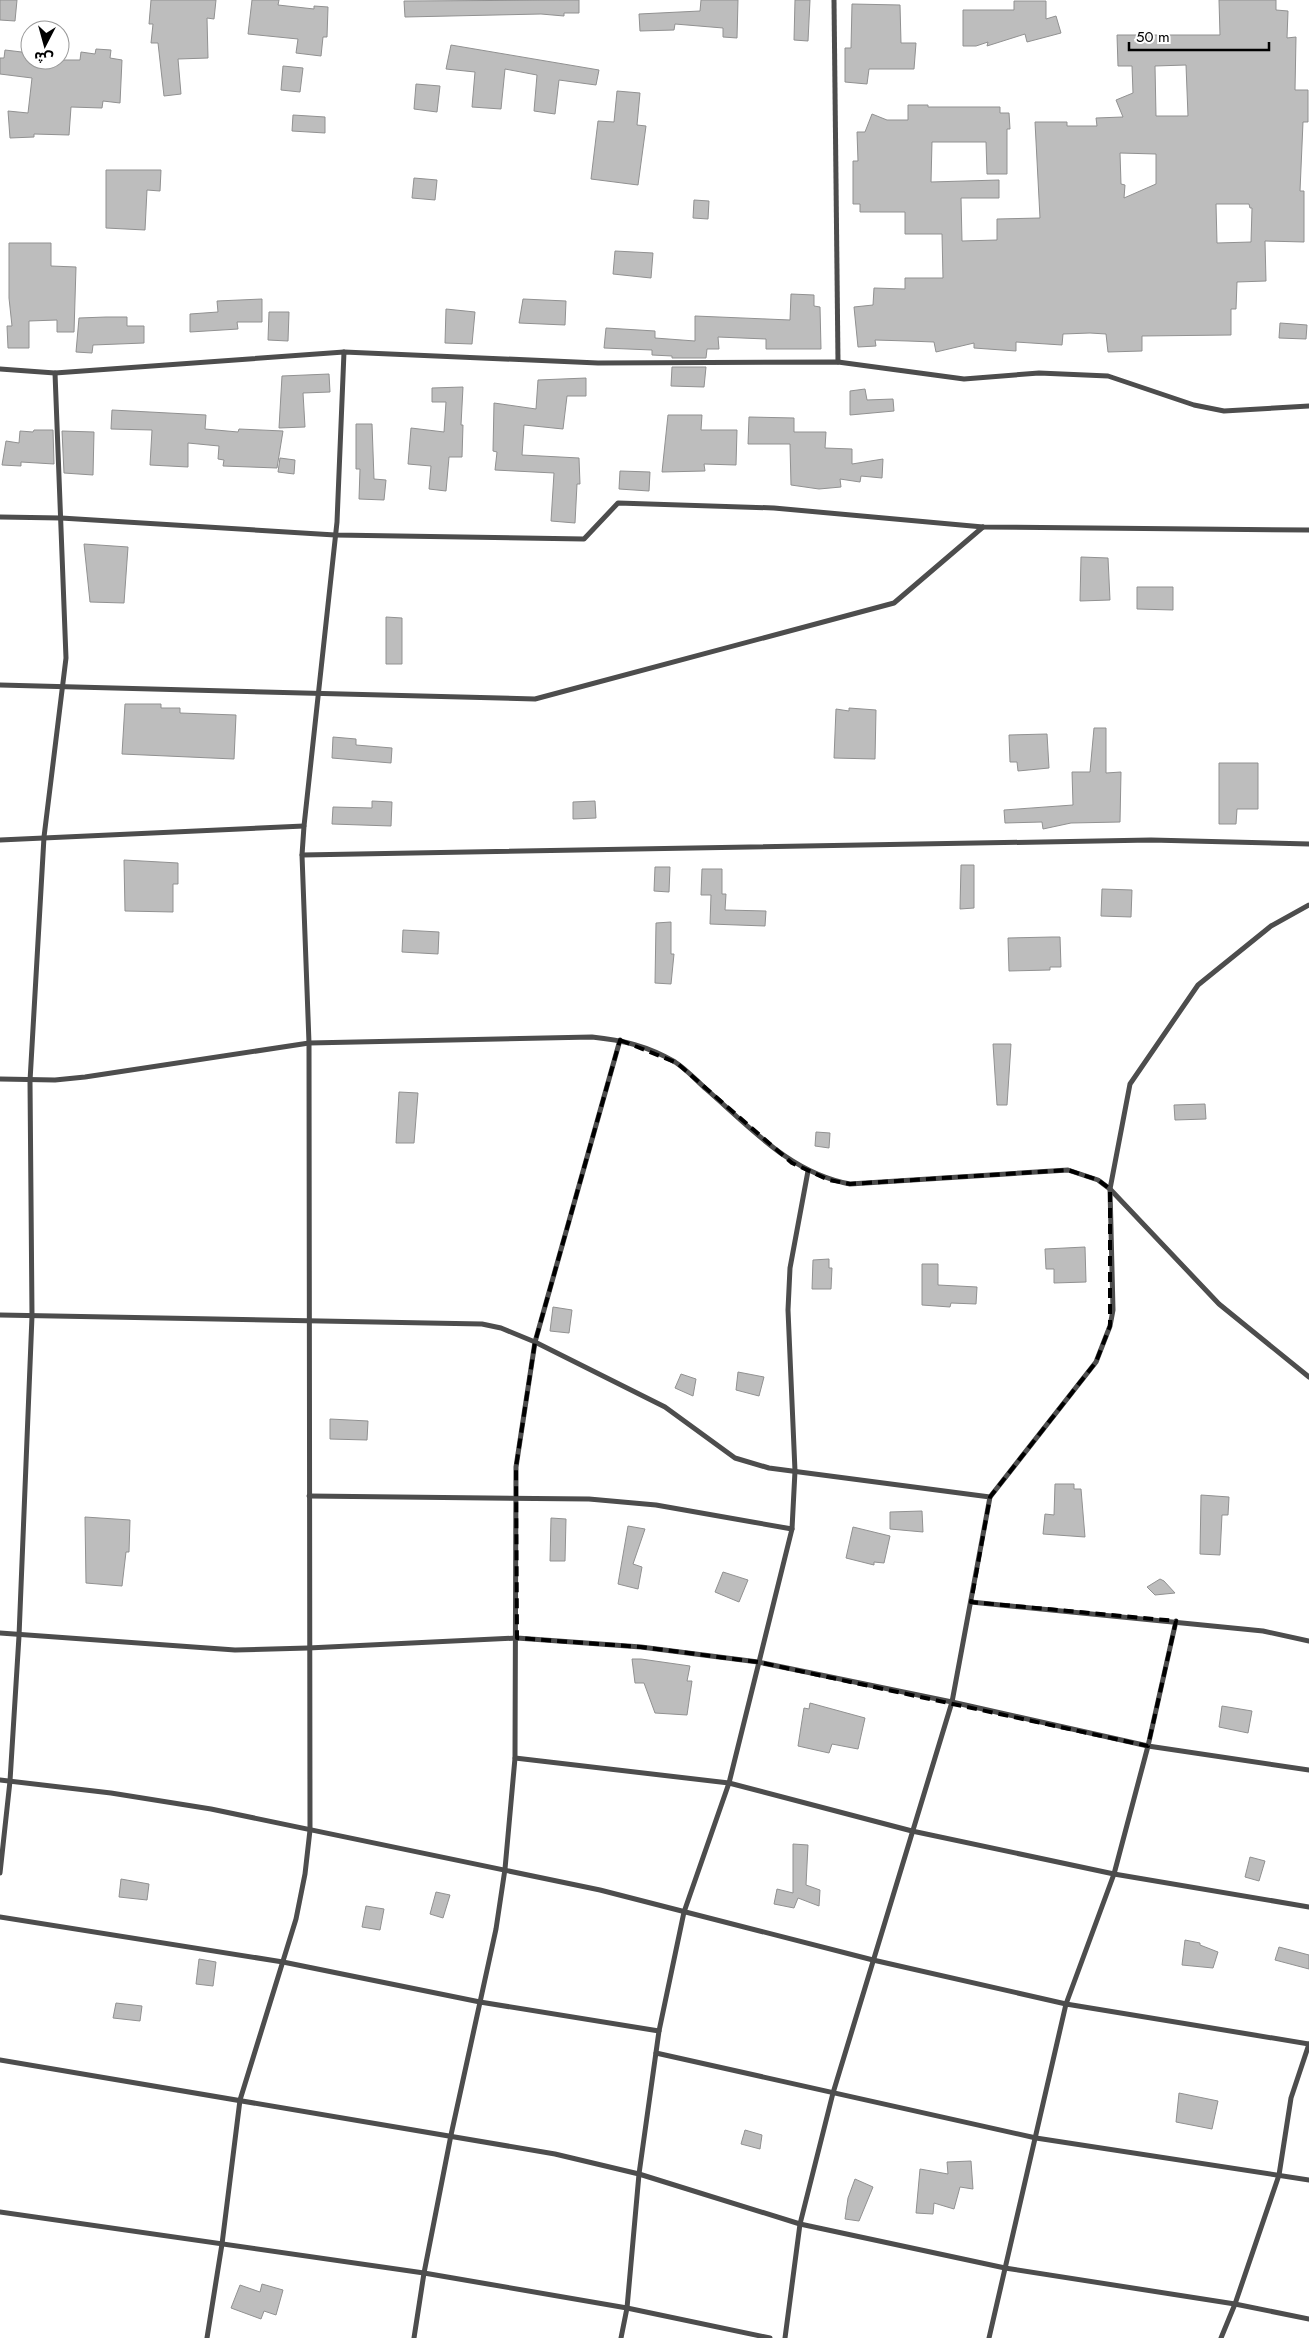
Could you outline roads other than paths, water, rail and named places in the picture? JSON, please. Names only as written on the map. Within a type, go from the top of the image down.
[{"type":"street","points":[[834,0],[838,362]]},
{"type":"street","points":[[207,2338],[222,2244],[240,2100],[283,1962],[305,1874],[310,1830],[308,1648],[309,1043],[302,854],[335,535],[344,352]]},
{"type":"street","points":[[0,369],[55,373],[344,352],[598,364],[838,362],[964,378],[1039,373],[1108,376],[1194,405],[1224,411],[1309,406]]},
{"type":"street","points":[[0,1873],[10,1781],[32,1316],[30,1081],[44,837],[66,658],[55,373]]},
{"type":"street","points":[[0,517],[62,518],[335,535],[584,538],[618,503],[774,508],[983,526],[1309,530]]},
{"type":"street","points":[[0,685],[64,685],[535,699],[894,603],[983,526]]},
{"type":"street","points":[[0,840],[304,826]]},
{"type":"street","points":[[302,854],[1151,840],[1309,844]]},
{"type":"street","points":[[785,2338],[800,2224],[833,2093],[952,1702],[990,1497],[1096,1362],[1105,1344],[1113,1310],[1110,1189],[1130,1084],[1198,984],[1271,926],[1309,905]]},
{"type":"street","points":[[0,1079],[30,1081],[85,1078],[309,1043],[592,1037],[620,1040],[640,1045],[676,1063],[778,1152],[808,1171],[829,1180],[850,1184],[1068,1170],[1083,1173],[1098,1180],[1110,1189],[1219,1304],[1309,1377]]},
{"type":"street","points":[[414,2338],[424,2273],[451,2135],[496,1929],[505,1869],[515,1758],[516,1467],[536,1342],[620,1040]]},
{"type":"street","points":[[621,2338],[627,2308],[639,2174],[659,2030],[684,1912],[729,1783],[792,1529],[795,1471],[788,1310],[790,1268],[808,1171]]},
{"type":"street","points":[[0,1315],[482,1324],[501,1328],[536,1342],[665,1407],[734,1458],[769,1468],[990,1497]]},
{"type":"street","points":[[309,1496],[589,1499],[656,1505],[792,1529]]},
{"type":"street","points":[[971,1602],[1263,1630],[1309,1641]]},
{"type":"street","points":[[989,2338],[1066,2004],[1114,1874],[1148,1746],[1176,1621]]},
{"type":"street","points":[[0,1633],[18,1636],[235,1650],[516,1638],[641,1647],[758,1662],[952,1702],[1148,1746],[1309,1770]]},
{"type":"street","points":[[515,1758],[729,1783],[912,1831],[1114,1874],[1309,1907]]},
{"type":"street","points":[[0,1780],[111,1793],[211,1809],[600,1890],[873,1960],[1066,2004],[1309,2044],[1291,2098],[1279,2175],[1235,2304],[1221,2338]]},
{"type":"street","points":[[0,1917],[283,1962],[480,2002],[659,2030]]},
{"type":"street","points":[[656,2053],[1036,2138],[1309,2180]]},
{"type":"street","points":[[0,2060],[555,2154],[639,2174],[800,2224],[1005,2268],[1235,2304],[1309,2319]]},
{"type":"street","points":[[0,2212],[424,2273],[627,2308],[770,2338]]}]
